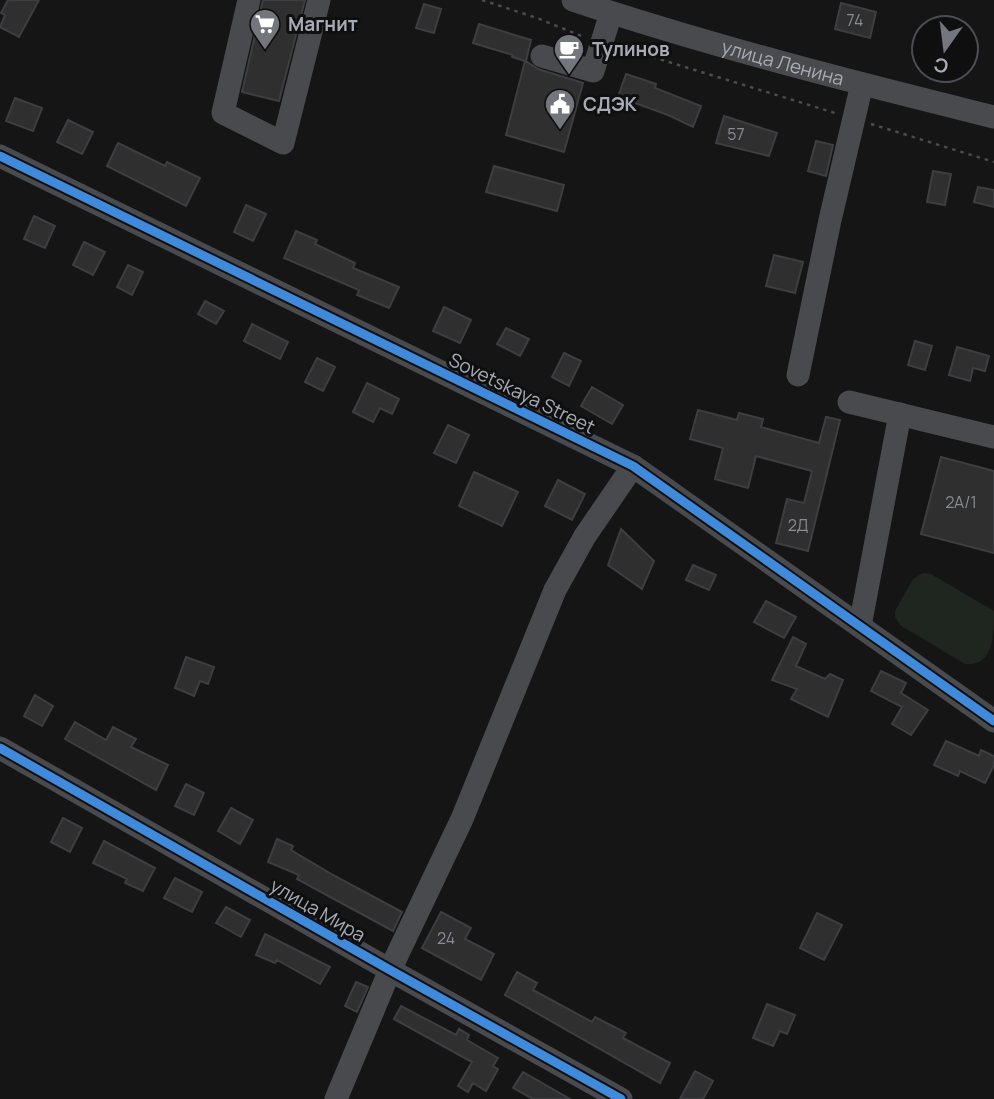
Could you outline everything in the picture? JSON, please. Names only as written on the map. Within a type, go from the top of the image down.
[{"type":"street","points":[[249,0],[223,113],[284,143],[319,0]]},
{"type":"street","name":"улица Ленина","points":[[573,0],[862,84],[994,117]]},
{"type":"street","points":[[542,56],[593,71],[611,13]]},
{"type":"street","points":[[798,375],[862,84]]},
{"type":"street","name":"Sovetskaya Street","points":[[0,156],[633,466],[994,721]]},
{"type":"street","points":[[849,402],[994,437]]},
{"type":"street","points":[[860,626],[900,414]]},
{"type":"street","points":[[336,1099],[390,970],[462,819],[555,590],[585,536],[633,466]]},
{"type":"street","name":"улица Мира","points":[[0,748],[621,1099]]},
{"type":"path","points":[[482,0],[705,75],[994,162]]},
{"type":"shaded area","points":[[923,573],[931,574],[994,611],[992,639],[987,655],[982,660],[975,664],[965,664],[900,625],[895,611],[913,579]]},
{"type":"building","points":[[8,0],[39,0],[19,37],[0,27],[5,15],[1,13]]},
{"type":"building","points":[[263,0],[305,0],[279,101],[242,92]]},
{"type":"building","points":[[841,3],[876,12],[870,38],[835,29]]},
{"type":"building","points":[[424,4],[441,9],[434,33],[416,28]]},
{"type":"building","points":[[479,24],[531,40],[526,61],[538,69],[583,83],[564,152],[506,135],[525,61],[473,43]]},
{"type":"building","points":[[626,74],[656,84],[655,88],[701,106],[693,127],[618,97]]},
{"type":"building","points":[[15,98],[42,108],[33,131],[6,121]]},
{"type":"building","points":[[724,116],[777,133],[769,156],[716,143]]},
{"type":"building","points":[[68,120],[93,132],[82,154],[57,142]]},
{"type":"building","points":[[816,141],[833,145],[826,176],[808,171]]},
{"type":"building","points":[[118,143],[165,166],[167,162],[200,178],[186,206],[107,166]]},
{"type":"building","points":[[494,166],[564,185],[557,211],[486,192]]},
{"type":"building","points":[[933,171],[951,174],[945,205],[927,202]]},
{"type":"building","points":[[978,187],[994,190],[994,207],[974,202]]},
{"type":"building","points":[[246,205],[266,214],[253,241],[234,232]]},
{"type":"building","points":[[34,216],[55,226],[45,248],[24,239]]},
{"type":"building","points":[[296,231],[317,240],[315,244],[355,263],[353,268],[399,287],[389,308],[357,295],[359,290],[284,258]]},
{"type":"building","points":[[84,242],[105,252],[93,275],[73,265]]},
{"type":"building","points":[[774,255],[803,262],[795,293],[766,286]]},
{"type":"building","points":[[128,265],[143,272],[132,295],[117,287]]},
{"type":"building","points":[[205,301],[224,311],[216,324],[198,314]]},
{"type":"building","points":[[444,307],[471,320],[460,343],[433,331]]},
{"type":"building","points":[[252,324],[288,342],[280,359],[244,341]]},
{"type":"building","points":[[506,328],[529,339],[520,356],[497,344]]},
{"type":"building","points":[[915,341],[932,346],[925,370],[908,365]]},
{"type":"building","points":[[957,347],[989,356],[985,371],[973,368],[970,381],[949,375]]},
{"type":"building","points":[[564,353],[581,361],[569,386],[552,377]]},
{"type":"building","points":[[317,358],[335,367],[323,391],[305,382]]},
{"type":"building","points":[[367,383],[399,399],[392,414],[380,408],[373,422],[353,412]]},
{"type":"building","points":[[592,387],[623,405],[612,424],[581,406]]},
{"type":"building","points":[[698,410],[737,420],[739,413],[763,419],[761,427],[819,443],[826,417],[840,420],[808,551],[776,543],[787,499],[804,503],[812,471],[756,456],[748,488],[715,479],[723,448],[690,439]]},
{"type":"building","points":[[448,425],[469,435],[456,463],[434,453]]},
{"type":"building","points":[[941,457],[994,471],[994,553],[921,534]]},
{"type":"building","points":[[474,472],[518,492],[502,526],[459,506]]},
{"type":"building","points":[[558,480],[585,494],[572,520],[545,506]]},
{"type":"building","points":[[621,529],[654,561],[642,589],[608,565]]},
{"type":"building","points":[[693,565],[716,575],[709,590],[686,580]]},
{"type":"building","points":[[766,601],[796,617],[784,638],[754,622]]},
{"type":"building","points":[[793,637],[806,644],[796,666],[825,679],[830,674],[843,680],[828,717],[791,699],[797,689],[772,680]]},
{"type":"building","points":[[186,657],[214,667],[208,684],[200,681],[194,696],[175,688]]},
{"type":"building","points":[[881,671],[906,683],[901,693],[928,710],[911,735],[892,724],[902,707],[871,691]]},
{"type":"building","points":[[35,695],[53,706],[42,726],[24,716]]},
{"type":"building","points":[[75,722],[106,740],[113,727],[136,739],[131,747],[168,765],[156,790],[65,739]]},
{"type":"building","points":[[946,741],[979,756],[981,750],[994,756],[994,765],[985,783],[960,771],[958,776],[934,765]]},
{"type":"building","points":[[186,784],[204,793],[194,815],[175,806]]},
{"type":"building","points":[[231,808],[253,820],[240,844],[218,831]]},
{"type":"building","points":[[63,818],[82,828],[70,852],[51,842]]},
{"type":"building","points":[[277,839],[293,846],[291,850],[333,875],[402,912],[393,931],[297,879],[299,875],[268,862]]},
{"type":"building","points":[[104,841],[155,868],[143,891],[125,883],[127,879],[93,863]]},
{"type":"building","points":[[175,878],[202,892],[192,912],[164,898]]},
{"type":"building","points":[[226,907],[250,920],[241,937],[216,923]]},
{"type":"building","points":[[441,912],[471,928],[465,939],[494,954],[481,980],[422,948]]},
{"type":"building","points":[[817,913],[842,925],[824,960],[800,948]]},
{"type":"building","points":[[265,934],[330,967],[320,984],[277,960],[275,963],[256,955]]},
{"type":"building","points":[[517,972],[537,983],[533,990],[592,1022],[595,1017],[626,1033],[623,1038],[670,1063],[660,1083],[505,995]]},
{"type":"building","points":[[356,982],[368,987],[357,1012],[345,1006]]},
{"type":"building","points":[[767,1004],[795,1015],[787,1034],[780,1031],[773,1046],[753,1038]]},
{"type":"building","points":[[401,1006],[456,1035],[459,1029],[469,1035],[467,1040],[498,1058],[493,1066],[498,1069],[486,1091],[473,1083],[468,1092],[458,1086],[472,1062],[394,1019]]},
{"type":"building","points":[[695,1071],[713,1081],[703,1099],[680,1099]]},
{"type":"building","points":[[523,1072],[570,1099],[533,1099],[513,1088]]},
{"type":"cycle path","points":[[0,156],[633,466],[994,721]]},
{"type":"cycle path","points":[[0,748],[621,1099]]},
{"type":"place","name":"Магнит","points":[[265,51]]},
{"type":"place","name":"Тулинов","points":[[569,76]]},
{"type":"place","name":"СДЭК","points":[[560,131]]}]
